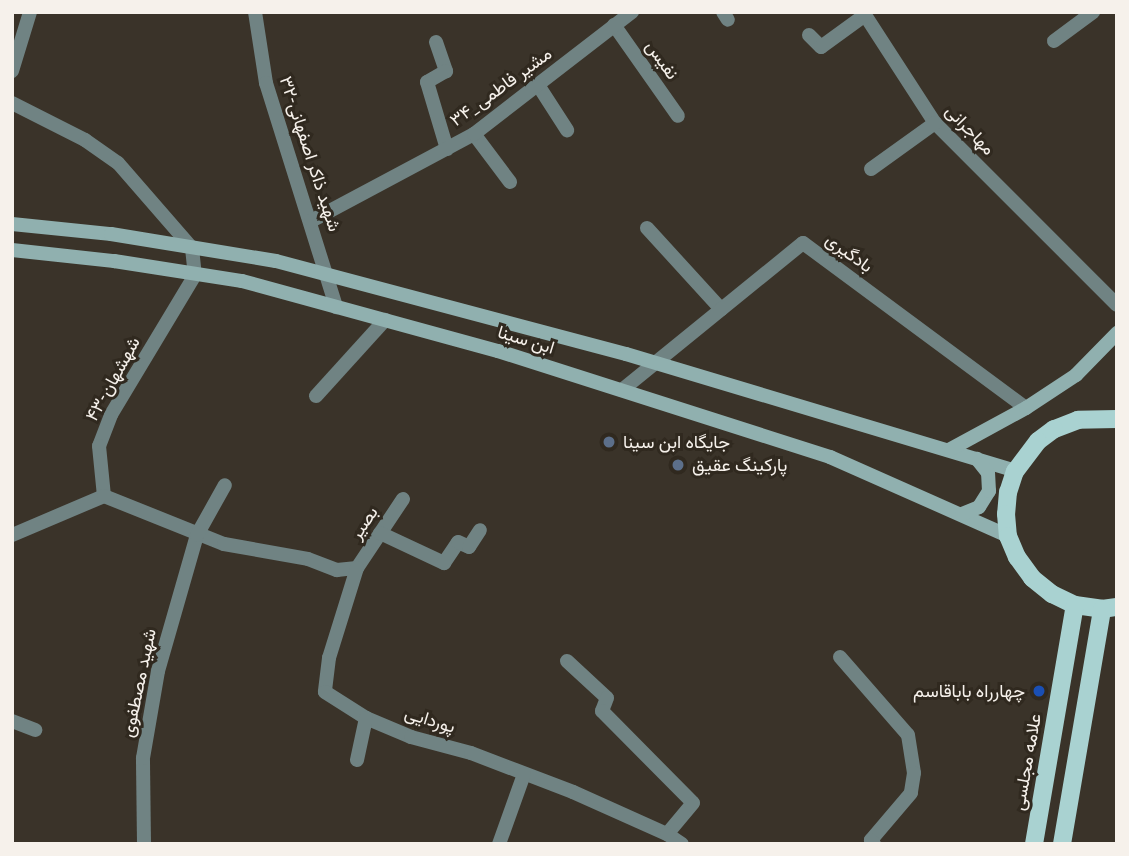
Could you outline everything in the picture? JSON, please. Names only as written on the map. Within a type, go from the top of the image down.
[{"type":"main road","name":"ابن سینا","points":[[12,224],[111,234],[276,261],[653,363],[1015,471]]},
{"type":"main road","name":"ابن سینا","points":[[12,250],[114,261],[242,281],[498,351],[830,457],[962,513],[1008,537]]},
{"type":"main road","points":[[949,450],[1026,408],[1076,375],[1117,333]]},
{"type":"main road","points":[[1062,844],[1110,608],[1075,605],[1052,594],[1031,578],[1008,537],[1008,492],[1015,471],[1025,455],[1054,429],[1078,420],[1117,419]]},
{"type":"main road","points":[[962,513],[979,507],[989,491],[988,473],[977,459]]},
{"type":"main road","name":"علامه مجلسی","points":[[1034,844],[1075,605]]},
{"type":"street","points":[[14,65],[30,12]]},
{"type":"street","name":"۳۲-شهید ذاکر اصفهانی","points":[[255,12],[266,83],[329,276],[336,307]]},
{"type":"street","name":"۳۴_مشیر فاطمی","points":[[311,221],[474,134],[632,12]]},
{"type":"street","points":[[1054,41],[1093,12]]},
{"type":"street","name":"مهاجرانی","points":[[809,34],[821,47],[865,15],[935,123],[1117,305]]},
{"type":"street","name":"نفیس","points":[[614,25],[678,116]]},
{"type":"street","points":[[436,42],[446,71],[427,82],[447,149]]},
{"type":"street","points":[[538,85],[567,130]]},
{"type":"street","points":[[12,103],[85,140],[118,163],[192,248],[195,275]]},
{"type":"street","points":[[871,169],[935,123]]},
{"type":"street","points":[[474,134],[510,182]]},
{"type":"street","points":[[648,228],[721,309]]},
{"type":"street","name":"بادگیری","points":[[622,390],[803,243],[1026,408]]},
{"type":"street","name":"۴۳-شهشهان","points":[[104,496],[99,446],[111,415],[195,275]]},
{"type":"street","points":[[316,396],[385,320]]},
{"type":"street","name":"شهید مصطفوی","points":[[144,844],[143,758],[154,696],[197,535],[225,485]]},
{"type":"street","points":[[12,535],[104,496],[224,544],[309,559],[337,570],[357,568]]},
{"type":"street","name":"بصیر","points":[[357,568],[403,499]]},
{"type":"street","points":[[380,533],[444,563],[457,542],[469,547],[480,530]]},
{"type":"street","name":"پوردایی","points":[[357,568],[329,658],[326,692],[366,718],[524,774],[647,823],[682,844]]},
{"type":"street","points":[[839,657],[908,735],[914,773],[911,793],[870,842]]},
{"type":"street","points":[[567,662],[607,698],[602,711],[693,803],[667,834]]},
{"type":"street","points":[[357,760],[366,718]]},
{"type":"street","points":[[12,721],[35,730]]},
{"type":"street","points":[[499,844],[524,774]]},
{"type":"place","name":"جایگاه ابن سینا","points":[[609,442]]},
{"type":"place","name":"پارکینگ عقیق","points":[[678,465]]},
{"type":"place","name":"چهارراه باباقاسم","points":[[1039,691]]}]
